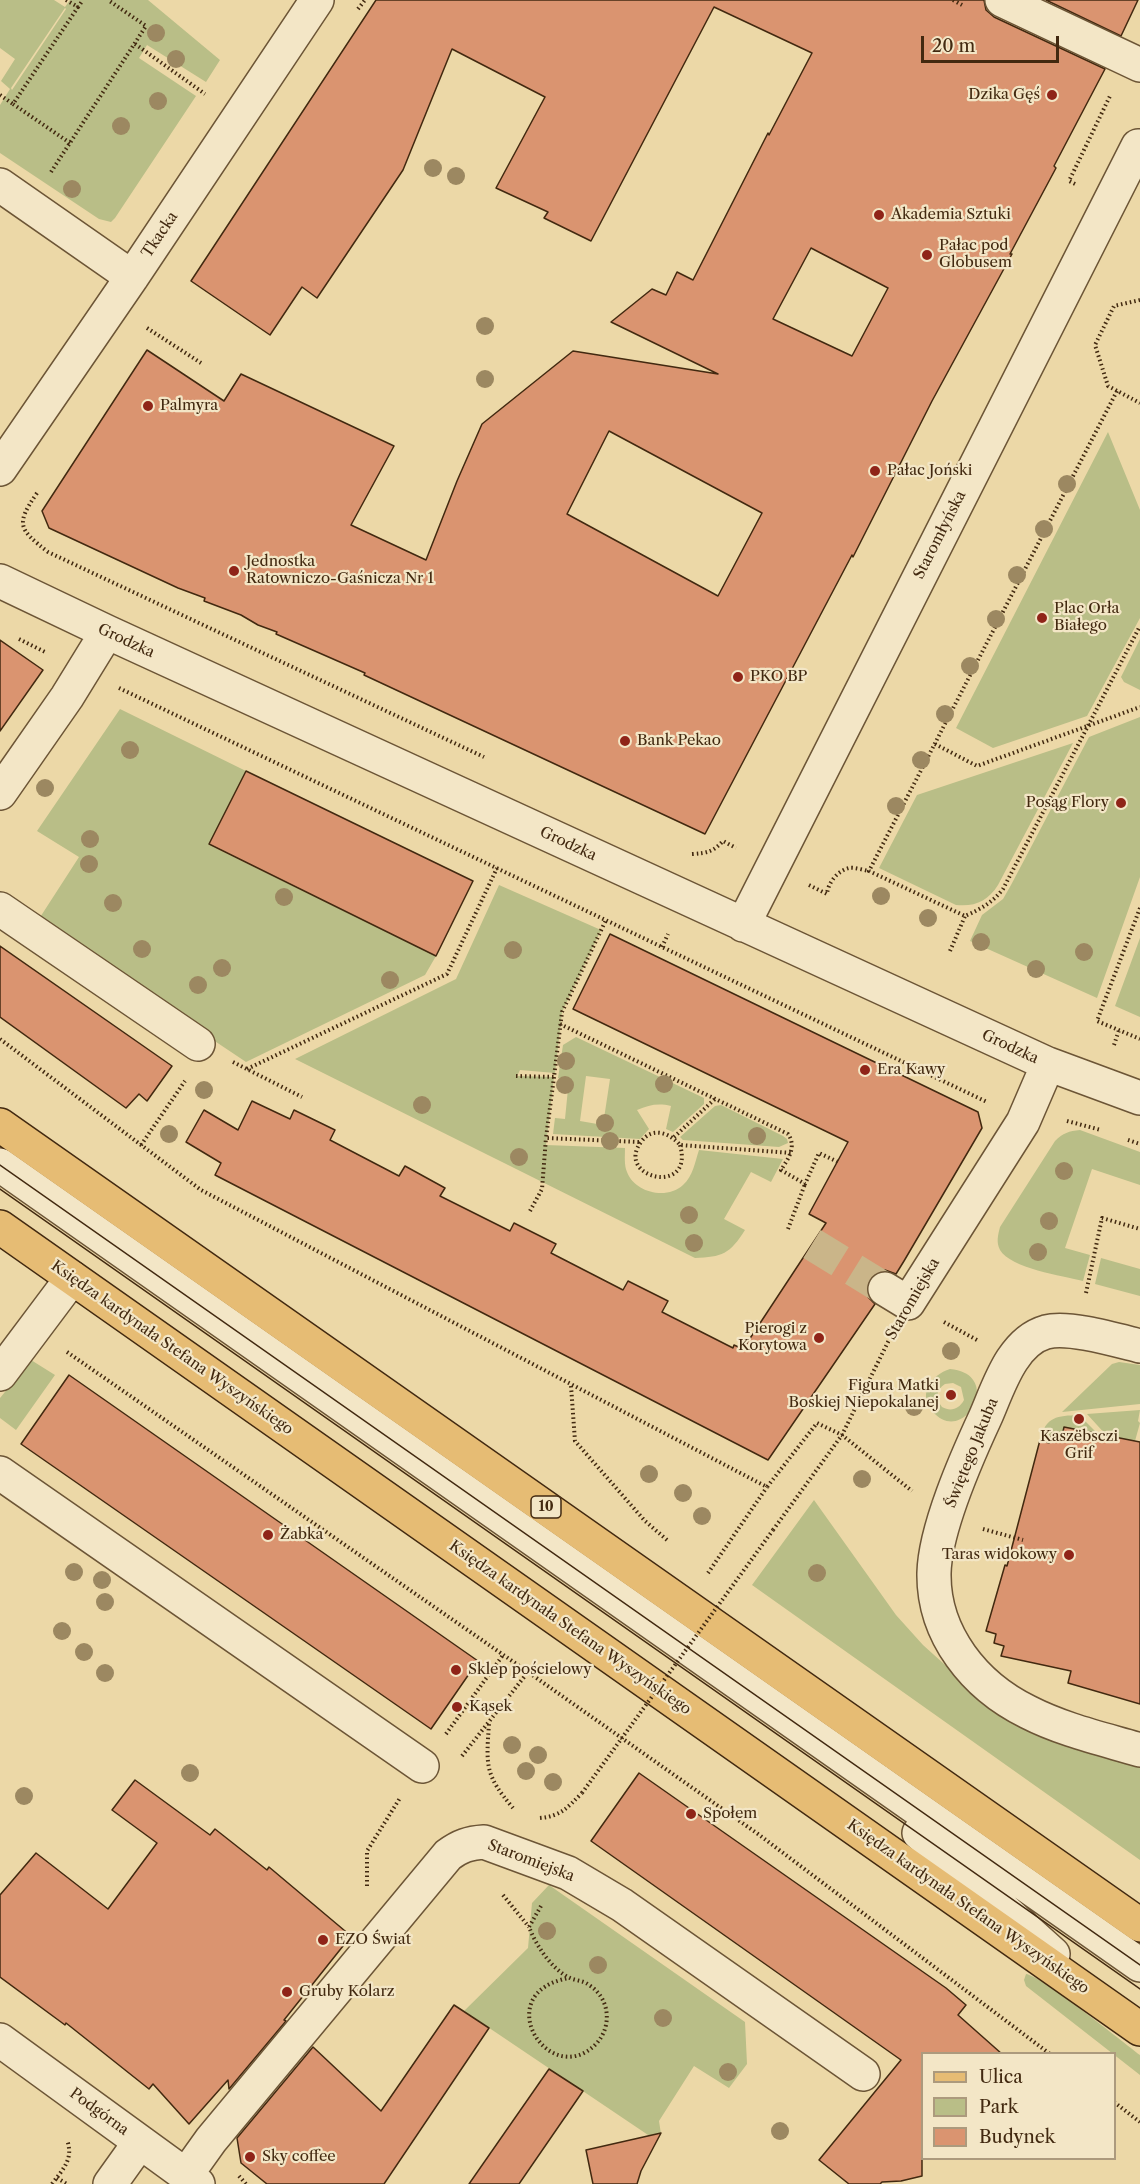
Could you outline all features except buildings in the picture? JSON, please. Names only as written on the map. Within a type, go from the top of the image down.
[{"type":"main road","name":"10","points":[[0,1125],[1140,1925]]},
{"type":"main road","name":"Księdza kardynała Stefana Wyszyńskiego","points":[[0,1227],[1131,2022]]},
{"type":"street","name":"Tkacka","points":[[0,469],[132,277],[317,0]]},
{"type":"street","points":[[1002,0],[1140,66]]},
{"type":"street","name":"Staromłyńska","points":[[743,925],[1138,146]]},
{"type":"street","points":[[0,185],[132,277]]},
{"type":"street","name":"Grodzka","points":[[0,581],[1048,1064],[1140,1098]]},
{"type":"street","points":[[0,793],[67,697],[107,632]]},
{"type":"street","points":[[0,909],[202,1046]]},
{"type":"street","name":"Staromiejska","points":[[897,1296],[1023,1122],[1048,1064]]},
{"type":"street","points":[[0,1165],[1140,1965]]},
{"type":"street","points":[[0,1189],[1140,1989]]},
{"type":"street","points":[[0,1374],[72,1278]]},
{"type":"street","name":"Świętego Jakuba","points":[[1140,1346],[1077,1333],[1046,1332],[1026,1343],[1012,1359],[967,1458],[944,1522],[934,1573],[935,1596],[950,1643],[981,1679],[1002,1696],[1028,1712],[1057,1724],[1140,1750]]},
{"type":"street","points":[[0,1473],[422,1766]]},
{"type":"street","points":[[919,1833],[1131,2022]]},
{"type":"street","name":"Staromiejska","points":[[192,2180],[247,2096],[448,1855],[459,1846],[471,1843],[484,1842],[568,1873],[622,1905],[863,2074]]},
{"type":"street","points":[[1091,1890],[1140,1935]]},
{"type":"street","points":[[1094,1933],[1140,1959]]},
{"type":"street","name":"Podgórna","points":[[0,2040],[192,2180]]},
{"type":"street","points":[[110,2184],[140,2142]]},
{"type":"path","points":[[66,0],[78,7]]},
{"type":"path","points":[[13,104],[83,0]]},
{"type":"path","points":[[30,205],[146,26],[108,0]]},
{"type":"path","points":[[135,44],[240,117]]},
{"type":"path","points":[[0,95],[70,143]]},
{"type":"path","points":[[1140,300],[1114,306],[1095,345],[1108,386],[1140,403]]},
{"type":"path","points":[[147,327],[201,363]]},
{"type":"path","points":[[869,871],[1117,391]]},
{"type":"path","points":[[24,512],[23,526],[27,536],[48,552],[487,758]]},
{"type":"path","points":[[950,951],[966,916],[989,904],[1003,889],[1140,626]]},
{"type":"path","points":[[10,634],[82,671],[1000,1108],[1046,1136],[1066,1121],[1084,1125]]},
{"type":"path","points":[[935,744],[977,766],[1140,707]]},
{"type":"path","points":[[691,854],[715,850],[723,841]]},
{"type":"path","points":[[247,1069],[447,974],[497,868]]},
{"type":"path","points":[[827,894],[836,875],[849,868],[869,871],[966,916]]},
{"type":"path","points":[[1140,908],[1097,1021],[1140,1039]]},
{"type":"path","points":[[530,1211],[542,1189],[562,1012],[606,920]]},
{"type":"path","points":[[560,1024],[788,1134],[791,1139],[792,1153],[781,1170],[805,1184]]},
{"type":"path","points":[[0,1039],[201,1190],[767,1486]]},
{"type":"path","points":[[141,1145],[202,1046],[302,1096]]},
{"type":"path","points":[[516,1076],[554,1077]]},
{"type":"path","points":[[674,1137],[716,1098]]},
{"type":"path","points":[[656,1132],[674,1137],[680,1144],[683,1155],[680,1165],[673,1174],[663,1178],[652,1178],[643,1172],[637,1163],[636,1152],[640,1142],[656,1132]]},
{"type":"path","points":[[546,1138],[640,1142]]},
{"type":"path","points":[[680,1144],[792,1153]]},
{"type":"path","points":[[788,1229],[819,1153],[838,1162]]},
{"type":"path","points":[[1077,1333],[1102,1218],[1140,1229]]},
{"type":"path","points":[[897,1296],[1012,1359]]},
{"type":"path","name":"Staromiejska","points":[[582,1794],[842,1435],[897,1296]]},
{"type":"path","points":[[36,1328],[74,1358],[758,1834],[1047,2052]]},
{"type":"path","points":[[571,1385],[575,1441],[645,1521]]},
{"type":"path","points":[[707,1574],[767,1486],[817,1423],[842,1435]]},
{"type":"path","points":[[422,1766],[503,1655]]},
{"type":"path","points":[[455,1765],[528,1672]]},
{"type":"path","points":[[489,1723],[487,1757],[492,1780],[515,1811]]},
{"type":"path","points":[[371,1843],[387,1818]]},
{"type":"path","points":[[541,1905],[529,1927],[535,1943],[569,1977],[590,1985],[605,2003],[606,2026],[601,2037],[594,2046],[573,2056],[550,2052],[541,2045],[530,2025],[529,2013],[532,2002],[547,1984],[569,1977]]},
{"type":"path","points":[[1116,2104],[1140,2122]]},
{"type":"path","points":[[52,2184],[68,2163],[70,2148],[63,2131]]},
{"type":"path","points":[[57,2178],[67,2184]]},
{"type":"green space","points":[[0,0],[54,0],[65,7],[70,0],[148,0],[220,60],[206,82],[147,45],[139,58],[196,96],[111,222],[99,219],[0,153],[0,105],[10,89],[1,81],[15,59],[0,48]],"holes":[[[66,9],[12,90],[11,88]]]},
{"type":"green space","points":[[1108,432],[1140,510],[1140,618],[1087,716],[993,748],[956,728]]},
{"type":"green space","points":[[1140,639],[1140,690],[1124,682],[1121,677]]},
{"type":"green space","points":[[120,709],[246,771],[209,845],[436,956],[425,975],[246,1062],[37,922],[79,857],[37,831]]},
{"type":"green space","points":[[1140,717],[1140,877],[1097,998],[970,941],[982,915],[1003,899],[1089,737]]},
{"type":"green space","points":[[1073,743],[998,885],[985,899],[975,904],[956,905],[879,868],[917,795]]},
{"type":"green space","points":[[499,885],[601,930],[562,1012],[555,1073],[520,1070],[517,1076],[554,1077],[546,1145],[625,1148],[625,1166],[631,1179],[644,1189],[660,1193],[676,1190],[683,1185],[693,1169],[699,1150],[783,1159],[771,1182],[751,1172],[724,1219],[745,1230],[725,1253],[712,1257],[695,1258],[295,1059],[456,979]]},
{"type":"green space","points":[[1140,938],[1140,1017],[1115,1006]]},
{"type":"green space","points":[[576,1037],[704,1098],[704,1104],[673,1132],[666,1129],[671,1106],[654,1105],[637,1110],[649,1129],[640,1139],[553,1134],[555,1118],[565,1119],[569,1079],[558,1078],[563,1045]],"holes":[[[586,1076],[610,1079],[603,1125],[580,1121]]]},
{"type":"green space","points":[[721,1105],[783,1136],[788,1143],[779,1147],[683,1140],[680,1137],[715,1106]]},
{"type":"green space","points":[[1080,1130],[1140,1152],[1140,1185],[1092,1169],[1065,1248],[1090,1255],[1083,1281],[1014,1262],[1000,1250],[998,1241],[1000,1227],[1055,1141],[1066,1133]]},
{"type":"green space","points":[[1101,1258],[1140,1269],[1140,1296],[1095,1284]]},
{"type":"green space","points":[[31,1360],[55,1375],[16,1430],[0,1418],[0,1398]]},
{"type":"green space","points":[[1119,1362],[1140,1365],[1140,1404],[1062,1412],[1112,1364]]},
{"type":"green space","points":[[950,1369],[966,1374],[975,1383],[977,1394],[974,1405],[967,1415],[956,1421],[945,1420],[933,1412],[926,1399],[928,1386],[943,1372]],"holes":[[[953,1383],[961,1387],[964,1400],[960,1406],[954,1409],[942,1407],[938,1397],[942,1386]]]},
{"type":"green space","points":[[1140,1410],[1138,1421],[1140,1423],[1135,1441],[1132,1445],[1117,1447],[1087,1414]]},
{"type":"green space","points":[[1079,1415],[1116,1452],[1065,1427],[1062,1436],[1049,1443],[1040,1440],[1049,1422],[1059,1417]]},
{"type":"green space","points":[[814,1500],[896,1615],[923,1645],[994,1709],[1031,1733],[1140,1766],[1140,1860],[752,1585]]},
{"type":"green space","points":[[549,1885],[745,2022],[747,2064],[729,2088],[694,2066],[659,2121],[661,2134],[657,2141],[464,2011],[528,1948],[532,1903]]},
{"type":"green space","points":[[1026,1974],[1047,1985],[1140,2055],[1140,2075],[1116,2056],[1116,2052],[1111,2052],[1026,1986],[1024,1980]]},
{"type":"tunnel","points":[[812,1244],[885,1289]]},
{"type":"tram line","points":[[0,1165],[1140,1965]]},
{"type":"tram line","points":[[0,1189],[1140,1989]]},
{"type":"place","name":"Dzika Gęś","points":[[1052,95]]},
{"type":"place","name":"Akademia Sztuki","points":[[879,215]]},
{"type":"place","name":"Pałac pod Globusem","points":[[927,255]]},
{"type":"place","name":"Palmyra","points":[[148,406]]},
{"type":"place","name":"Pałac Joński","points":[[875,471]]},
{"type":"place","name":"Jednostka Ratowniczo-Gaśnicza Nr 1","points":[[234,571]]},
{"type":"place","name":"Plac Orła Białego","points":[[1042,618]]},
{"type":"place","name":"PKO BP","points":[[738,677]]},
{"type":"place","name":"Bank Pekao","points":[[625,741]]},
{"type":"place","name":"Posąg Flory","points":[[1121,803]]},
{"type":"place","name":"Era Kawy","points":[[865,1070]]},
{"type":"place","name":"Pierogi z Korytowa","points":[[819,1338]]},
{"type":"place","name":"Figura Matki Boskiej Niepokalanej","points":[[951,1395]]},
{"type":"place","name":"Kaszëbsczi Grif","points":[[1079,1419]]},
{"type":"place","name":"Żabka","points":[[268,1535]]},
{"type":"place","name":"Taras widokowy","points":[[1069,1555]]},
{"type":"place","name":"Sklep pościelowy","points":[[456,1670]]},
{"type":"place","name":"Kąsek","points":[[457,1707]]},
{"type":"place","name":"Społem","points":[[691,1814]]},
{"type":"place","name":"EZO Świat","points":[[323,1940]]},
{"type":"place","name":"Gruby Kolarz","points":[[287,1992]]},
{"type":"place","name":"Sky coffee","points":[[250,2157]]}]
